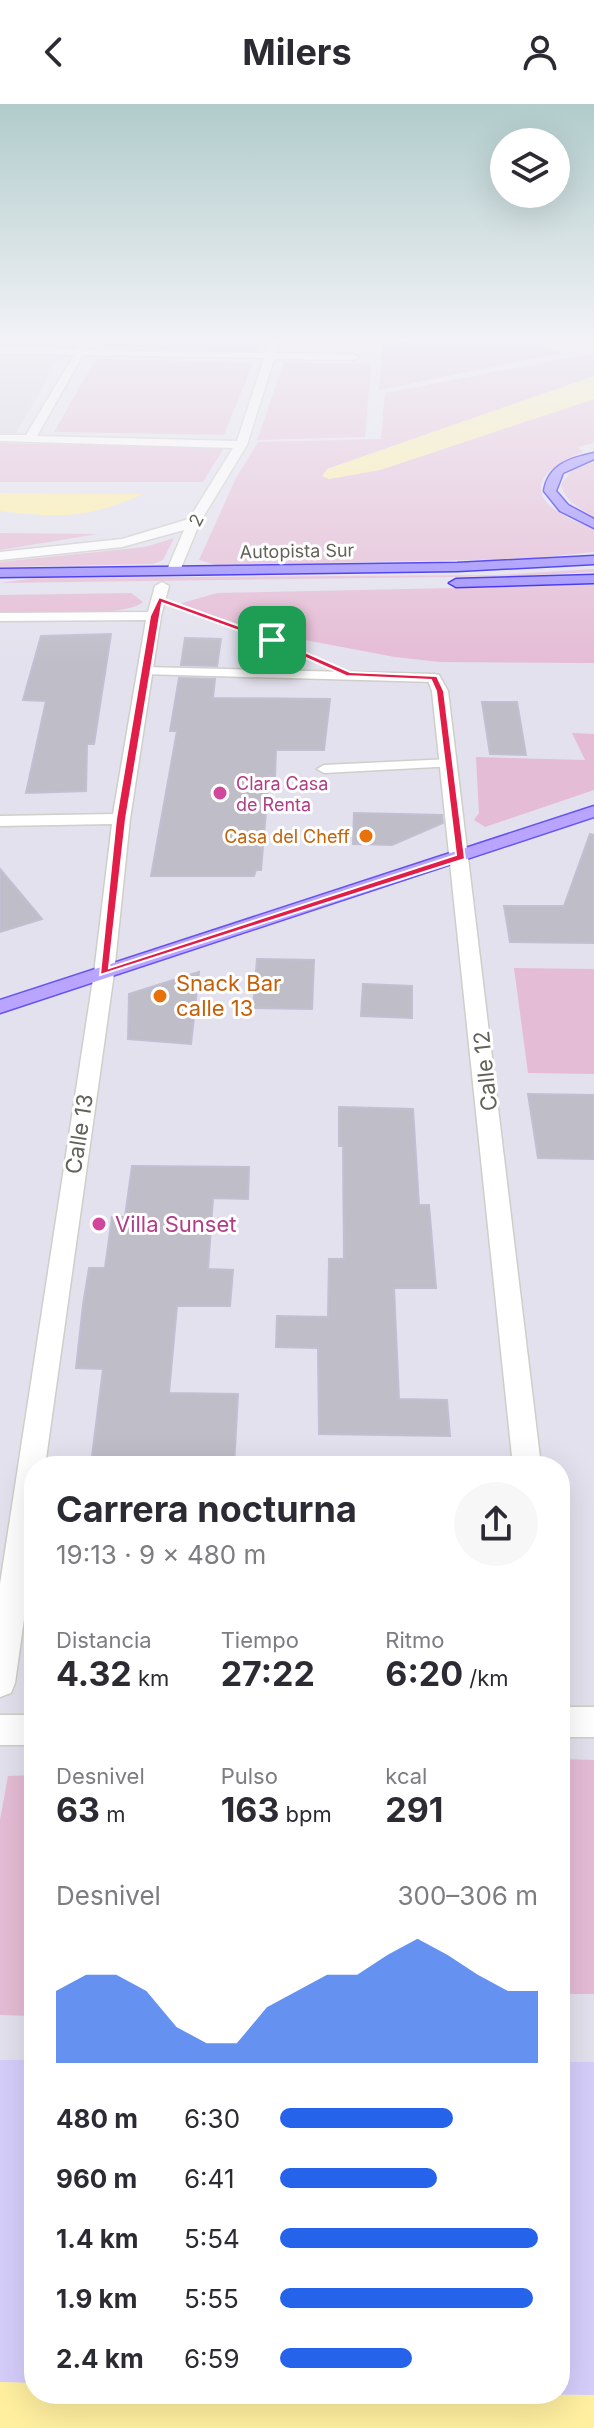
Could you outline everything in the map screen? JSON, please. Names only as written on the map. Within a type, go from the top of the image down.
[{"type":"highway","points":[[594,456],[566,465],[553,477],[550,491],[564,508],[594,524]]},
{"type":"highway","name":"Autopista Sur","points":[[0,573],[162,593],[442,567],[594,560]]},
{"type":"highway","points":[[447,583],[594,579]]},
{"type":"highway","name":"Autopista Sur","points":[[0,588],[162,593],[289,584]]},
{"type":"main road","points":[[0,1007],[594,811]]},
{"type":"street","name":"2","points":[[162,593],[194,522],[240,447]]},
{"type":"street","points":[[0,556],[131,543],[163,535],[194,522]]},
{"type":"street","points":[[0,617],[162,593]]},
{"type":"street","name":"Calle 13","points":[[33,1456],[104,973],[121,819],[145,671],[162,593]]},
{"type":"street","name":"Calle 12","points":[[434,678],[440,691],[450,763],[526,1456]]},
{"type":"street","points":[[0,821],[121,819]]},
{"type":"street","name":"Calle 13","points":[[0,1683],[24,1519]]},
{"type":"street","points":[[570,1722],[594,1722]]},
{"type":"street","points":[[0,1730],[24,1730]]},
{"type":"lane","points":[[145,671],[434,678]]},
{"type":"lane","points":[[324,769],[450,763]]},
{"type":"path","points":[[162,593],[298,652]]},
{"type":"shaded area","points":[[0,447],[224,448],[203,482],[0,482]]},
{"type":"shaded area","points":[[255,447],[389,447],[327,469],[329,479],[380,470],[448,447],[578,447],[583,452],[548,473],[542,483],[542,493],[559,512],[594,528],[594,552],[524,559],[216,565],[199,560],[235,480]]},
{"type":"shaded area","points":[[389,447],[448,447],[380,470],[329,479],[322,476],[327,469]]},
{"type":"shaded area","points":[[594,462],[594,517],[569,499],[561,484],[572,470]]},
{"type":"shaded area","points":[[0,493],[143,494],[89,512],[40,515],[0,511]]},
{"type":"shaded area","points":[[0,533],[98,534],[0,550]]},
{"type":"shaded area","points":[[174,538],[163,560],[153,564],[0,567],[0,562],[145,547]]},
{"type":"shaded area","points":[[594,569],[594,572],[521,576],[0,583],[35,578],[497,575]]},
{"type":"shaded area","points":[[594,585],[594,663],[440,662],[395,657],[262,632],[179,604],[217,593]]},
{"type":"shaded area","points":[[131,593],[143,602],[133,607],[97,613],[0,613],[0,595]]},
{"type":"shaded area","points":[[572,733],[594,734],[594,790],[485,827],[474,820],[479,813],[476,757],[585,760]]},
{"type":"shaded area","points":[[514,968],[594,969],[594,1074],[528,1073]]},
{"type":"shaded area","points":[[570,1759],[594,1760],[594,1994],[570,1994]]},
{"type":"shaded area","points":[[24,1775],[24,2016],[0,2015],[0,1820],[8,1776]]},
{"type":"shaded area","points":[[0,2382],[24,2383],[24,2404],[570,2404],[570,2395],[594,2395],[594,2428],[0,2428]]},
{"type":"sand","points":[[0,2060],[24,2060],[24,2383],[0,2382]]},
{"type":"sand","points":[[570,2062],[594,2062],[594,2395],[570,2395]]},
{"type":"building","points":[[111,634],[94,744],[87,744],[86,791],[26,793],[46,701],[23,700],[41,636]]},
{"type":"building","points":[[185,638],[221,639],[217,666],[181,665]]},
{"type":"building","points":[[179,678],[215,679],[213,698],[330,699],[324,750],[276,750],[275,776],[269,776],[261,870],[256,870],[254,876],[151,876],[177,731],[170,731]]},
{"type":"building","points":[[482,702],[517,702],[526,755],[490,754]]},
{"type":"building","points":[[354,813],[442,815],[443,823],[392,845],[353,844]]},
{"type":"building","points":[[590,834],[594,835],[594,943],[510,942],[504,906],[564,906]]},
{"type":"building","points":[[0,869],[42,919],[0,932]]},
{"type":"building","points":[[257,959],[314,960],[312,1009],[253,1008]]},
{"type":"building","points":[[199,972],[191,1044],[128,1039],[129,994]]},
{"type":"building","points":[[363,984],[412,986],[412,1018],[361,1016]]},
{"type":"building","points":[[528,1094],[594,1095],[594,1159],[538,1158]]},
{"type":"building","points":[[339,1107],[413,1109],[419,1205],[429,1205],[436,1288],[394,1288],[399,1399],[447,1400],[450,1436],[319,1434],[318,1348],[276,1347],[277,1316],[328,1317],[329,1259],[344,1259],[343,1146],[339,1146]]},
{"type":"building","points":[[132,1166],[249,1167],[248,1199],[213,1198],[208,1269],[233,1270],[230,1306],[177,1306],[169,1393],[238,1394],[235,1456],[92,1456],[103,1369],[76,1368],[83,1305],[89,1268],[105,1268],[112,1217],[125,1217]]},
{"type":"place","name":"Clara Casa de Renta","points":[[220,793]]},
{"type":"place","name":"Casa del Cheff","points":[[366,836]]},
{"type":"place","name":"Snack Bar calle 13","points":[[160,996]]},
{"type":"place","name":"Villa Sunset","points":[[99,1224]]},
{"type":"route","points":[[159,599],[272,640],[349,674],[434,678],[440,691],[461,857],[104,973],[121,819],[159,599]]}]
